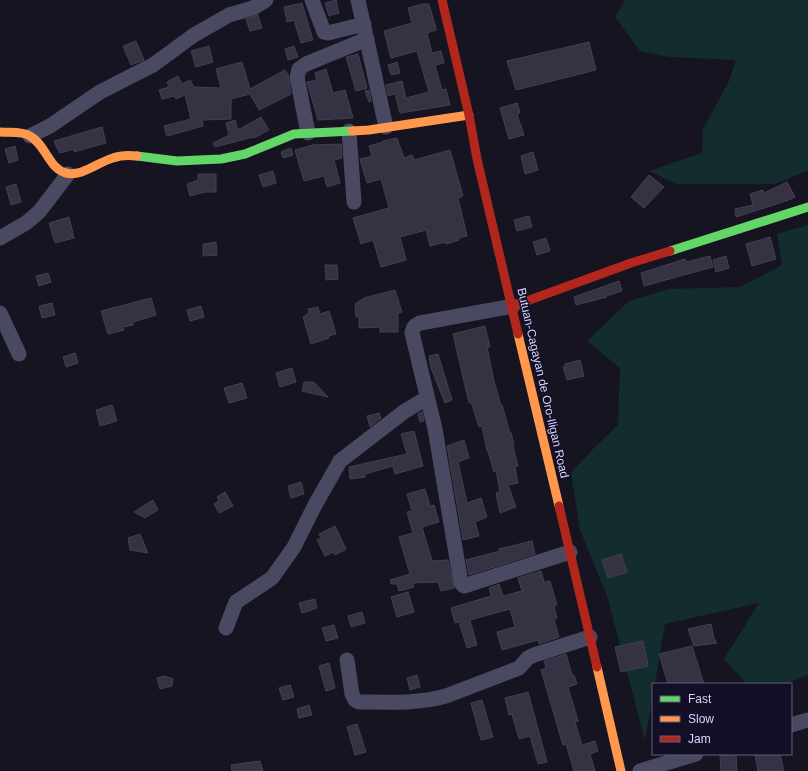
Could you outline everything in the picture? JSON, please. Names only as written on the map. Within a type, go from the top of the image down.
[{"type":"main road","name":"Butuan-Cagayan de Oro-Iligan Road","points":[[442,0],[469,115],[477,159],[513,306],[621,771]]},
{"type":"main road","points":[[0,132],[30,136],[58,168],[68,174],[91,168],[112,158],[120,156],[169,160],[197,160],[238,156],[248,154],[282,137],[294,134],[386,127],[469,115]]},
{"type":"main road","points":[[513,306],[631,263],[808,207]]},
{"type":"street","points":[[30,136],[50,126],[100,92],[153,65],[194,35],[229,14],[253,8],[266,0]]},
{"type":"street","points":[[312,0],[324,32],[328,33],[364,24]]},
{"type":"street","points":[[358,0],[386,127]]},
{"type":"street","points":[[308,133],[297,77],[299,69],[306,64],[367,39]]},
{"type":"street","points":[[349,131],[354,202]]},
{"type":"street","points":[[0,238],[26,223],[38,212],[68,174]]},
{"type":"street","points":[[513,306],[420,323],[415,326],[412,333],[435,429],[461,585],[464,586],[570,552]]},
{"type":"street","points":[[0,313],[19,354]]},
{"type":"street","points":[[226,628],[236,602],[272,578],[294,547],[315,505],[340,461],[405,410],[427,398]]},
{"type":"street","points":[[347,660],[352,694],[355,700],[359,702],[418,701],[446,696],[519,668],[528,658],[534,655],[590,637]]},
{"type":"street","points":[[792,725],[808,720]]},
{"type":"street","points":[[640,771],[693,755]]},
{"type":"green space","points":[[625,0],[808,0],[808,171],[774,184],[676,184],[649,171],[702,153],[703,129],[729,81],[736,60],[669,57],[640,51],[615,17]]},
{"type":"green space","points":[[808,225],[808,675],[788,683],[746,683],[724,659],[759,603],[665,624],[655,683],[652,683],[652,701],[645,740],[607,596],[580,530],[571,473],[618,425],[620,368],[587,341],[629,301],[668,289],[740,287],[782,265],[777,234]]},
{"type":"building","points":[[336,0],[339,13],[329,16],[325,3]]},
{"type":"building","points":[[302,3],[313,40],[301,43],[294,20],[287,22],[284,7]]},
{"type":"building","points":[[429,4],[436,28],[436,30],[427,33],[432,53],[441,51],[444,63],[435,65],[442,90],[446,89],[450,105],[400,113],[395,94],[388,96],[386,85],[402,81],[406,98],[429,92],[417,51],[391,58],[384,31],[412,23],[408,8]]},
{"type":"building","points":[[258,15],[262,28],[250,31],[246,19]]},
{"type":"building","points":[[136,41],[144,60],[131,65],[123,46]]},
{"type":"building","points":[[589,42],[596,70],[516,90],[507,61]]},
{"type":"building","points":[[209,46],[213,62],[196,67],[191,51]]},
{"type":"building","points":[[294,46],[298,57],[288,60],[285,49]]},
{"type":"building","points":[[358,54],[367,88],[356,91],[346,57]]},
{"type":"building","points":[[242,62],[250,89],[285,70],[288,75],[291,94],[259,110],[250,94],[231,99],[231,119],[202,120],[203,126],[167,136],[164,126],[191,119],[185,95],[176,99],[174,96],[162,99],[159,90],[169,87],[167,82],[178,76],[182,84],[190,80],[194,87],[221,88],[216,69]]},
{"type":"building","points":[[397,62],[400,73],[391,75],[388,65]]},
{"type":"building","points":[[326,69],[333,93],[345,90],[353,118],[318,120],[307,82],[317,80],[315,73]]},
{"type":"building","points":[[369,90],[371,101],[369,102],[365,91]]},
{"type":"building","points":[[517,103],[520,113],[517,114],[524,135],[509,139],[500,108]]},
{"type":"building","points":[[261,117],[269,130],[254,138],[215,147],[213,143],[229,135],[226,123],[235,120],[238,130]]},
{"type":"building","points":[[102,127],[106,143],[74,152],[74,149],[60,153],[54,141]]},
{"type":"building","points":[[397,138],[404,158],[412,155],[414,160],[450,150],[463,196],[458,198],[467,236],[458,238],[459,240],[446,244],[445,242],[430,246],[426,230],[400,237],[406,260],[381,267],[373,240],[361,244],[353,218],[389,208],[381,179],[367,183],[360,159],[372,156],[369,146]]},
{"type":"building","points":[[341,144],[342,158],[334,160],[340,183],[327,187],[324,176],[304,181],[295,150],[313,145]]},
{"type":"building","points":[[15,146],[18,160],[9,163],[5,149]]},
{"type":"building","points":[[291,148],[293,155],[283,158],[281,152]]},
{"type":"building","points":[[533,152],[538,170],[525,174],[521,156]]},
{"type":"building","points":[[273,171],[276,183],[263,187],[259,175]]},
{"type":"building","points":[[198,174],[216,174],[216,192],[205,192],[190,196],[187,184],[198,180]]},
{"type":"building","points":[[649,175],[664,187],[644,208],[631,197]]},
{"type":"building","points":[[787,182],[795,197],[736,217],[735,209],[753,205],[750,194],[763,190],[764,193]]},
{"type":"building","points":[[16,184],[21,202],[11,205],[6,187]]},
{"type":"building","points":[[529,216],[532,227],[517,231],[514,220]]},
{"type":"building","points":[[69,217],[74,238],[55,243],[49,223]]},
{"type":"building","points":[[770,237],[776,259],[752,266],[746,244]]},
{"type":"building","points":[[546,238],[550,251],[537,255],[533,242]]},
{"type":"building","points":[[216,242],[217,255],[203,256],[203,244]]},
{"type":"building","points":[[710,256],[713,267],[644,286],[641,273],[685,259],[686,262]]},
{"type":"building","points":[[726,256],[729,268],[716,272],[713,260]]},
{"type":"building","points":[[325,265],[337,265],[338,279],[326,280]]},
{"type":"building","points":[[48,273],[51,282],[39,286],[36,276]]},
{"type":"building","points":[[619,281],[622,291],[606,296],[607,297],[576,305],[574,297]]},
{"type":"building","points":[[395,290],[402,312],[398,313],[398,332],[380,332],[380,327],[359,328],[359,317],[356,317],[355,304],[364,298]]},
{"type":"building","points":[[151,298],[156,315],[133,322],[133,325],[123,327],[124,330],[108,334],[101,311]]},
{"type":"building","points":[[52,303],[55,315],[42,318],[39,306]]},
{"type":"building","points":[[201,306],[204,317],[190,321],[187,310]]},
{"type":"building","points":[[318,307],[320,314],[329,311],[336,334],[311,344],[303,317],[309,313],[308,309]]},
{"type":"building","points":[[485,326],[490,347],[487,347],[494,381],[511,433],[518,466],[515,467],[518,483],[508,485],[516,507],[500,513],[496,493],[500,491],[496,471],[494,472],[487,451],[482,426],[479,427],[471,402],[469,403],[453,334]]},
{"type":"building","points":[[75,353],[78,363],[66,367],[63,357]]},
{"type":"building","points":[[438,354],[452,400],[445,403],[431,368],[429,356]]},
{"type":"building","points":[[580,360],[584,376],[567,380],[563,367],[565,364]]},
{"type":"building","points":[[292,368],[296,382],[280,387],[276,373]]},
{"type":"building","points":[[304,382],[314,382],[328,397],[302,391]]},
{"type":"building","points":[[242,383],[247,398],[229,403],[224,388]]},
{"type":"building","points":[[112,405],[117,421],[100,426],[96,410]]},
{"type":"building","points":[[422,412],[424,421],[420,422],[418,414]]},
{"type":"building","points":[[379,413],[381,418],[370,427],[367,416]]},
{"type":"building","points":[[414,431],[423,466],[395,474],[393,466],[365,474],[365,477],[350,479],[349,467],[407,454],[401,434]]},
{"type":"building","points":[[464,440],[469,458],[458,462],[467,503],[481,498],[487,517],[475,522],[479,536],[463,540],[447,446]]},
{"type":"building","points":[[301,482],[304,494],[291,498],[288,486]]},
{"type":"building","points":[[425,489],[430,506],[434,505],[439,522],[422,527],[432,561],[448,560],[454,588],[441,591],[438,582],[412,583],[414,587],[399,591],[397,584],[391,584],[390,580],[410,574],[399,537],[413,533],[407,512],[412,511],[407,494]]},
{"type":"building","points":[[225,492],[233,506],[219,513],[214,504],[219,501],[217,497]]},
{"type":"building","points":[[153,500],[158,510],[145,518],[134,512]]},
{"type":"building","points":[[335,526],[346,549],[335,555],[334,552],[325,556],[317,540],[321,538],[319,534]]},
{"type":"building","points":[[140,534],[148,553],[130,550],[128,538]]},
{"type":"building","points":[[532,541],[535,554],[469,575],[466,560],[500,551],[499,549]]},
{"type":"building","points":[[621,554],[627,572],[608,578],[602,560]]},
{"type":"building","points":[[541,571],[544,582],[550,581],[557,605],[554,606],[557,618],[554,619],[559,637],[539,644],[538,640],[502,650],[497,632],[515,627],[510,609],[470,620],[477,645],[467,648],[459,622],[455,623],[451,608],[491,596],[489,588],[499,584],[503,596],[522,591],[518,578]]},
{"type":"building","points":[[408,592],[414,612],[397,617],[391,597]]},
{"type":"building","points":[[315,599],[317,608],[302,613],[299,603]]},
{"type":"building","points":[[362,612],[365,623],[351,627],[348,616]]},
{"type":"building","points":[[711,624],[714,638],[717,643],[694,646],[688,629]]},
{"type":"building","points":[[334,625],[338,638],[326,641],[322,628]]},
{"type":"building","points":[[643,641],[648,666],[621,672],[615,647]]},
{"type":"building","points":[[692,646],[704,683],[668,683],[659,654]]},
{"type":"building","points":[[566,654],[572,675],[574,675],[577,684],[568,687],[578,721],[575,722],[582,745],[595,741],[598,751],[590,754],[595,771],[574,771],[566,744],[563,745],[541,670],[546,668],[544,661]]},
{"type":"building","points":[[329,663],[335,688],[326,691],[319,666]]},
{"type":"building","points":[[417,675],[420,687],[410,690],[407,678]]},
{"type":"building","points":[[165,676],[173,679],[172,686],[160,689],[157,678]]},
{"type":"building","points":[[290,685],[294,697],[283,700],[279,688]]},
{"type":"building","points":[[528,692],[547,762],[538,764],[530,736],[519,739],[512,714],[509,715],[505,698]]},
{"type":"building","points":[[482,700],[493,737],[481,740],[471,703]]},
{"type":"building","points":[[309,705],[312,715],[299,718],[297,709]]},
{"type":"building","points":[[357,724],[366,752],[355,755],[347,727]]},
{"type":"building","points":[[720,755],[736,755],[737,771],[721,771]]},
{"type":"building","points":[[755,755],[780,755],[784,771],[758,771]]},
{"type":"building","points":[[260,761],[263,771],[232,771],[231,765]]},
{"type":"traffic: fast","points":[[137,156],[177,161],[221,159],[245,154],[294,134],[352,131]]},
{"type":"traffic: fast","points":[[670,251],[808,207]]},
{"type":"traffic: slow","points":[[352,131],[369,130],[469,115]]},
{"type":"traffic: slow","points":[[0,132],[27,134],[40,145],[55,167],[66,173],[78,173],[119,156],[137,156]]},
{"type":"traffic: slow","points":[[518,334],[559,506]]},
{"type":"traffic: slow","points":[[597,667],[621,771]]},
{"type":"traffic: jam","points":[[442,0],[518,334]]},
{"type":"traffic: jam","points":[[513,306],[631,263],[670,251]]},
{"type":"traffic: jam","points":[[559,506],[597,667]]}]
